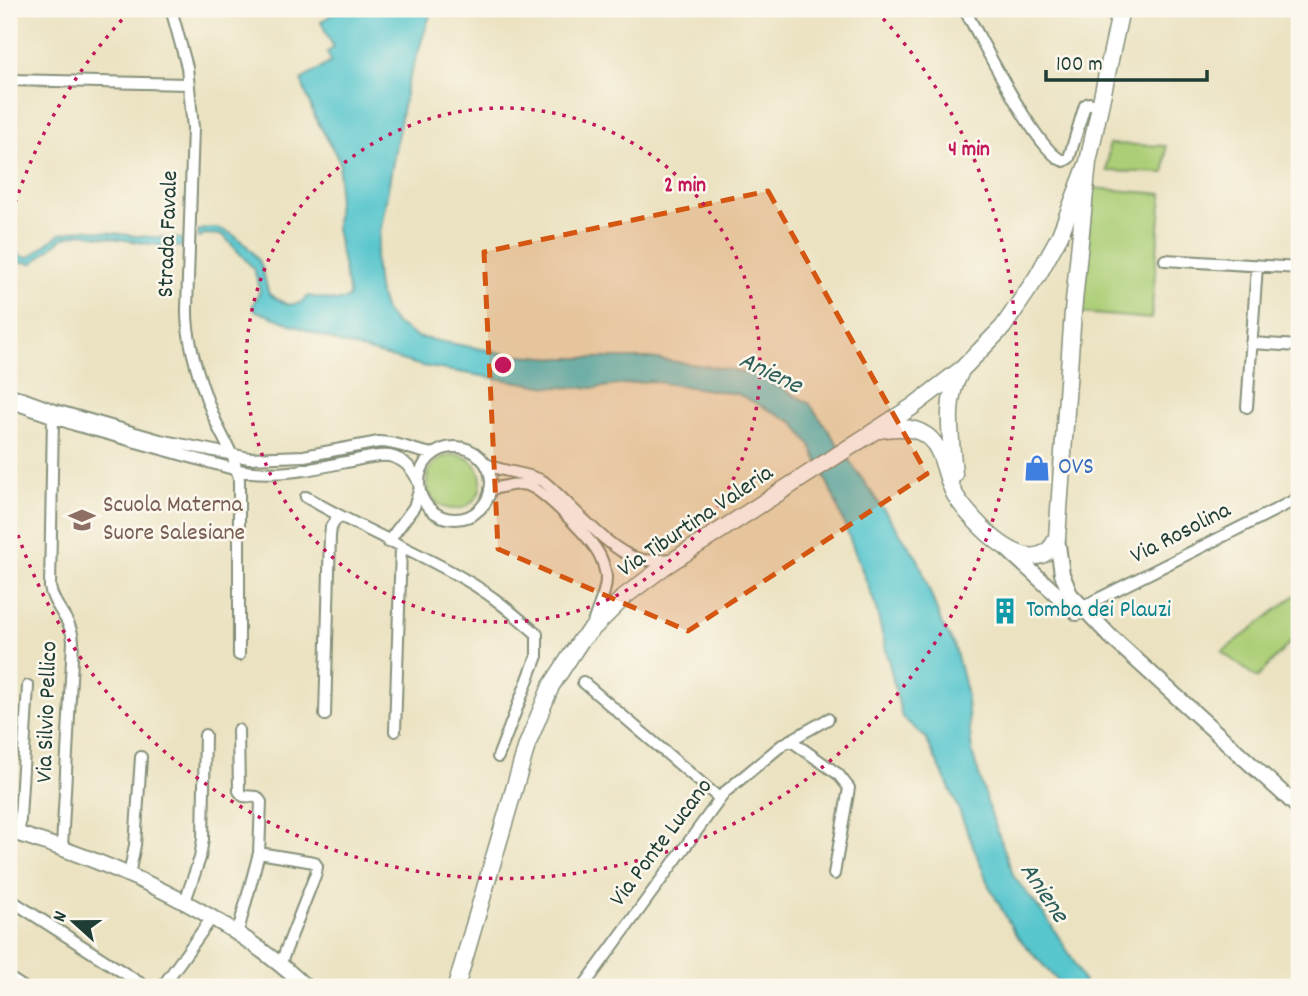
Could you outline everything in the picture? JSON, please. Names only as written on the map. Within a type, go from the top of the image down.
[{"type":"main road","name":"Via Tiburtina Valeria","points":[[1057,538],[1079,244],[1088,162],[1121,9]]},
{"type":"main road","name":"Via Tiburtina Valeria","points":[[456,987],[513,785],[534,725],[558,674],[581,640],[625,596],[678,558],[912,407],[963,368],[989,343],[1019,306],[1060,235],[1088,162]]},
{"type":"main road","points":[[1060,235],[1071,237],[1079,244]]},
{"type":"main road","points":[[957,498],[951,405],[955,383],[963,368]]},
{"type":"main road","name":"Via Tiburtina Valeria","points":[[874,432],[894,428],[918,431]]},
{"type":"main road","points":[[918,431],[928,436],[936,446],[957,498],[1000,544],[1069,606],[1110,636]]},
{"type":"main road","points":[[1000,544],[1020,554],[1041,557],[1049,552],[1057,538]]},
{"type":"main road","points":[[1057,538],[1060,565],[1070,594],[1110,636],[1299,808]]},
{"type":"main road","points":[[14,833],[62,848],[129,876],[184,904],[237,935],[306,987]]},
{"type":"street","name":"Strada Favale","points":[[171,9],[183,49],[189,84],[194,146],[187,328],[192,353],[216,422],[233,455],[240,490],[239,655]]},
{"type":"street","points":[[964,9],[1030,127],[1055,158],[1064,161],[1069,158],[1084,107],[1089,103],[1099,106]]},
{"type":"street","points":[[9,80],[189,84]]},
{"type":"street","points":[[1165,260],[1299,268]]},
{"type":"street","points":[[1247,407],[1257,266]]},
{"type":"street","points":[[1251,342],[1299,346]]},
{"type":"street","points":[[9,393],[55,410],[160,440],[233,455],[261,459],[290,457],[379,442],[434,454]]},
{"type":"street","points":[[9,402],[53,417],[254,473],[282,473],[385,456],[405,462],[416,476],[426,503],[432,511]]},
{"type":"street","points":[[912,407],[912,423],[918,431]]},
{"type":"street","name":"Via Silvio Pellico","points":[[53,417],[50,587],[54,602],[70,625],[73,640],[62,848]]},
{"type":"street","points":[[388,542],[412,511],[423,467],[434,454],[456,447],[468,449],[497,470],[543,481],[611,544],[626,554],[640,560],[653,561],[678,558]]},
{"type":"street","points":[[412,511],[425,509],[451,519],[470,515],[486,500],[490,489],[491,480],[486,464]]},
{"type":"street","points":[[490,489],[518,484],[538,490],[588,537],[600,556],[606,577],[592,628]]},
{"type":"street","points":[[306,497],[388,542],[465,579],[505,606],[537,634],[537,656],[498,757]]},
{"type":"street","name":"Via Rosolina","points":[[1082,607],[1299,498]]},
{"type":"street","points":[[325,715],[330,536],[331,527],[338,516]]},
{"type":"street","points":[[395,731],[401,548]]},
{"type":"street","points":[[583,682],[719,798]]},
{"type":"street","points":[[14,833],[27,686]]},
{"type":"street","name":"Via Ponte Lucano","points":[[583,987],[719,798],[744,774],[790,740],[828,719]]},
{"type":"street","points":[[237,935],[259,853],[261,802],[257,797],[243,796],[239,792],[238,730]]},
{"type":"street","points":[[184,904],[203,839],[205,735]]},
{"type":"street","points":[[790,740],[838,774],[849,788],[834,874]]},
{"type":"street","points":[[129,876],[135,845],[141,757]]},
{"type":"street","points":[[259,853],[309,860],[317,866],[280,965]]},
{"type":"street","points":[[9,899],[146,987]]},
{"type":"street","points":[[162,987],[211,919]]},
{"type":"street","points":[[9,978],[23,987]]},
{"type":"highlighted area","points":[[768,191],[927,474],[688,631],[498,549],[484,252]]},
{"type":"green space","points":[[1109,144],[1166,146],[1165,173],[1107,171]]},
{"type":"green space","points":[[1092,188],[1162,194],[1151,319],[1081,313]]},
{"type":"green space","points":[[454,455],[473,463],[481,482],[473,501],[454,509],[435,501],[427,482],[435,463]]},
{"type":"green space","points":[[1298,593],[1299,633],[1257,678],[1222,652]]},
{"type":"water","points":[[339,9],[432,9],[406,89],[375,261],[378,289],[385,311],[396,324],[417,337],[508,354],[557,358],[649,358],[727,369],[760,377],[809,403],[918,559],[942,625],[954,644],[966,691],[972,752],[1014,877],[1046,917],[1072,958],[1086,987],[1063,987],[1016,935],[989,886],[953,795],[925,737],[902,717],[875,604],[833,495],[810,444],[793,422],[738,394],[649,381],[595,388],[549,387],[422,366],[340,343],[254,310],[253,305],[260,291],[254,269],[223,235],[205,234],[198,238],[198,231],[207,228],[216,228],[232,234],[247,246],[259,261],[269,294],[288,305],[300,303],[308,296],[336,301],[347,299],[349,294],[336,229],[340,162],[314,115],[301,80],[331,62],[327,52],[334,48],[321,22]]},
{"type":"water","points":[[83,229],[183,239],[183,246],[170,247],[81,233],[63,238],[33,263],[20,262],[9,255],[9,248],[23,257],[30,257],[60,234]]},
{"type":"place","name":"OVS","points":[[1037,468]]},
{"type":"place","name":"Scuola Materna Suore Salesiane","points":[[82,520]]},
{"type":"place","name":"Tomba dei Plauzi","points":[[1005,611]]},
{"type":"water label","name":"Aniene","points":[[770,374]]},
{"type":"water label","name":"Aniene","points":[[1043,893]]}]
